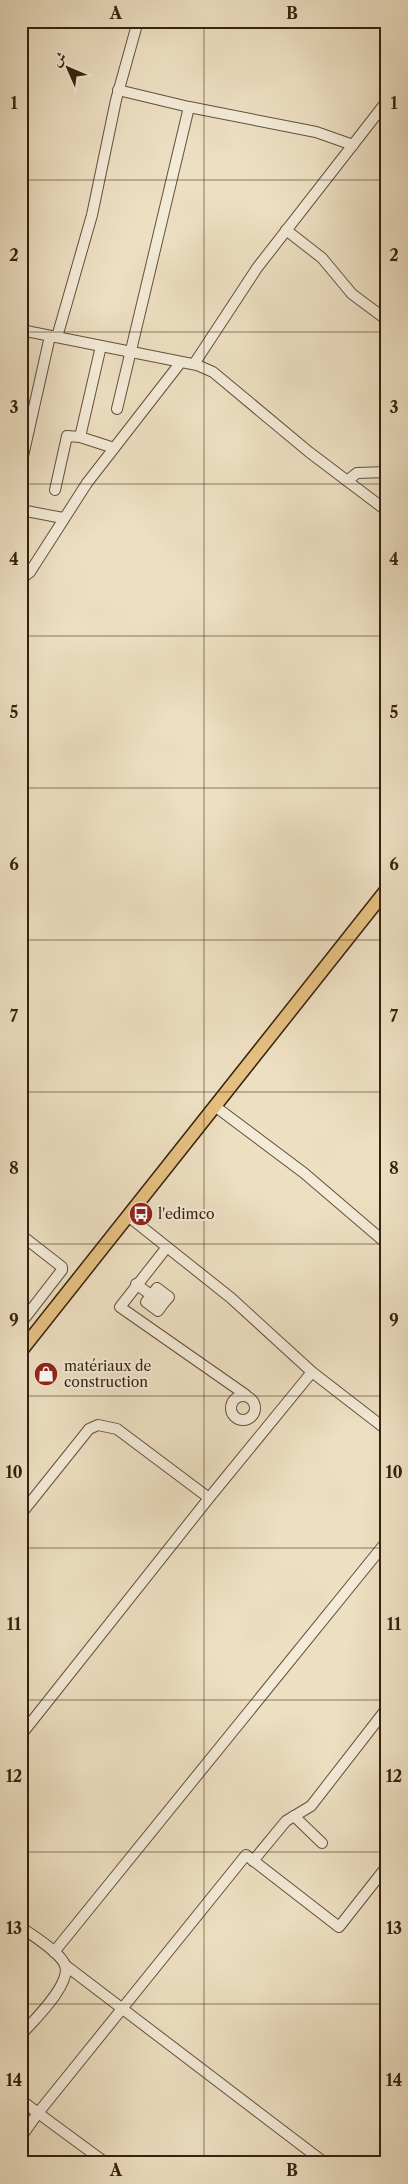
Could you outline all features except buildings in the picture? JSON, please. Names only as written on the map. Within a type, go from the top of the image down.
[{"type":"main road","points":[[21,1351],[387,889]]},
{"type":"street","points":[[21,465],[54,336],[94,207],[118,90],[138,21]]},
{"type":"street","points":[[118,90],[189,107],[316,132],[353,144]]},
{"type":"street","points":[[194,364],[257,268],[387,101]]},
{"type":"street","points":[[117,409],[189,107]]},
{"type":"street","points":[[286,230],[322,258],[352,294],[387,320]]},
{"type":"street","points":[[21,330],[194,364],[213,372],[309,452],[387,511]]},
{"type":"street","points":[[80,437],[101,346]]},
{"type":"street","points":[[21,579],[30,572],[63,518],[114,448],[181,362]]},
{"type":"street","points":[[55,490],[67,436],[80,437],[114,448]]},
{"type":"street","points":[[347,481],[357,473],[387,472]]},
{"type":"street","points":[[21,510],[63,518]]},
{"type":"street","points":[[216,1107],[304,1173],[387,1244]]},
{"type":"street","points":[[128,1216],[231,1298],[312,1372],[387,1430]]},
{"type":"street","points":[[21,1235],[62,1267],[62,1270],[21,1323]]},
{"type":"street","points":[[167,1246],[120,1307],[246,1396]]},
{"type":"street","points":[[136,1284],[152,1295],[146,1302],[158,1311],[163,1304]]},
{"type":"street","points":[[21,1735],[208,1498],[312,1372]]},
{"type":"street","points":[[21,1514],[89,1429],[98,1425],[117,1429],[208,1498]]},
{"type":"street","points":[[54,1952],[387,1541]]},
{"type":"street","points":[[253,1861],[286,1821],[311,1806],[387,1708]]},
{"type":"street","points":[[294,1816],[322,1843]]},
{"type":"street","points":[[21,2137],[38,2113],[246,1855],[339,1927],[387,1866]]},
{"type":"street","points":[[21,1927],[54,1952],[65,1965],[325,2163]]},
{"type":"street","points":[[21,2035],[62,1985],[65,1977],[65,1965]]},
{"type":"street","points":[[21,2100],[106,2163]]},
{"type":"place","name":"l'edimco","points":[[141,1214]]},
{"type":"place","name":"matériaux de construction","points":[[46,1374]]}]
